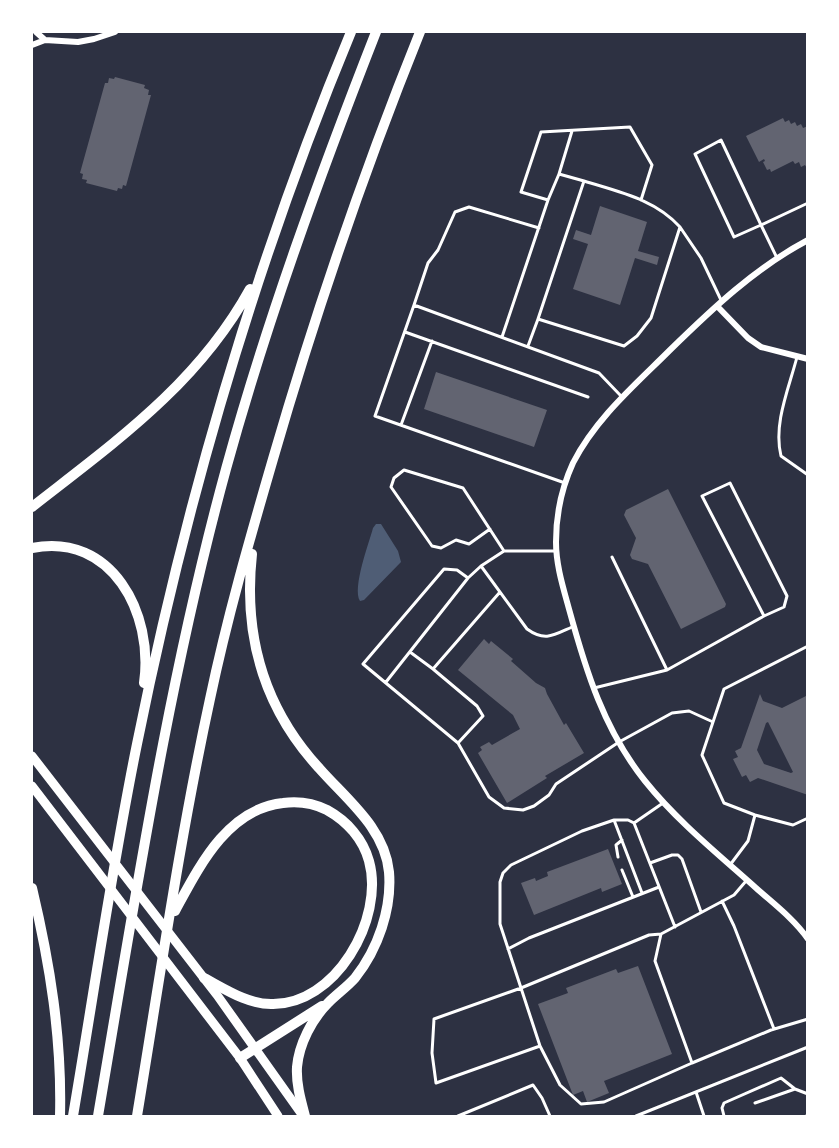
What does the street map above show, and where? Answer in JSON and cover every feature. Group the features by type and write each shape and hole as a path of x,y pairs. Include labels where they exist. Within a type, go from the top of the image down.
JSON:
{"highway":[{"path":"73,1116 137,743 172,585 195,495 224,389 264,265 319,112 351,32"},
{"path":"98,1116 158,770 189,619 226,470 283,285 334,139 376,32"},
{"path":"137,1116 210,699 256,518 306,351 349,222 420,32"},
{"path":"32,507 121,438 173,392 222,334 264,265"},
{"path":"256,518 250,573 251,612 255,647 265,686 276,709 299,744 370,824 382,847 388,870 387,905 374,948 354,979 318,1015 308,1031 300,1053 297,1079 304,1116"},
{"path":"32,548 57,547 86,554 110,569 119,578 132,600 142,630 146,663 137,743"},
{"path":"170,919 194,876 221,838 246,816 263,807 276,803 299,802 324,808 351,828 364,847 372,875 370,909 353,950 337,973 323,987 298,1000 272,1005 251,1001 204,978"},
{"path":"32,888 44,938 56,1013 60,1116"},
{"path":"240,1059 330,1001"}],"main road":[{"path":"32,756 204,978 304,1116"},
{"path":"32,786 240,1059 278,1116"}],"street":[{"path":"36,32 45,40"},
{"path":"32,45 45,40 78,42 115,32"},
{"path":"807,240 752,275 623,397 593,429 573,464 566,483 559,508 556,550 574,626 593,688 608,724 632,764 663,802 786,914 807,939"},
{"path":"720,304 748,338 761,347 807,359"}],"lane":[{"path":"548,201 521,192 541,132 630,127 652,165 641,200"},
{"path":"502,337 572,130"},
{"path":"777,258 761,225 721,140 695,154 734,237 761,225 807,203"},
{"path":"559,174 641,200 668,214 680,227 700,258 720,304"},
{"path":"528,346 584,181"},
{"path":"539,228 469,207 455,212 438,250 428,263 375,416 566,483"},
{"path":"538,319 624,346 637,336 651,318 680,227"},
{"path":"414,305 599,373 623,397"},
{"path":"405,332 588,397"},
{"path":"402,425 432,341"},
{"path":"797,357 777,441 781,456 807,475"},
{"path":"490,529 469,544 456,540 441,548 432,546 391,487 394,478 404,470 463,488 490,529 504,551"},
{"path":"593,688 667,670 784,607 787,596 730,483 702,496 764,616"},
{"path":"386,682 468,578 481,566 504,551 556,550"},
{"path":"612,557 667,670"},
{"path":"481,566 527,629 537,636 549,636 574,626"},
{"path":"468,578 457,570 444,569 363,663 458,743 489,797 504,808 523,810 534,806 549,795 555,784 619,742 672,713 689,711 713,722"},
{"path":"433,669 500,592"},
{"path":"807,646 724,689 702,755 724,803 754,815 794,825 807,818"},
{"path":"410,652 477,706 483,716 458,743"},
{"path":"634,822 663,802"},
{"path":"730,865 748,841 754,815"},
{"path":"634,822 614,820 553,843 512,865 503,873 500,882 500,924 540,1046 560,1085 581,1104 603,1102 774,1029 807,1019"},
{"path":"614,820 642,893"},
{"path":"634,822 675,927"},
{"path":"618,857 616,845 622,840"},
{"path":"650,863 678,855 682,859 701,912"},
{"path":"622,870 633,897"},
{"path":"540,1046 436,1083 432,1053 434,1019 521,988 649,935 661,934 734,895 747,880"},
{"path":"508,949 529,938 659,886"},
{"path":"722,901 774,1029"},
{"path":"661,934 656,960 692,1064"},
{"path":"636,1116 807,1047"},
{"path":"724,1116 722,1108 724,1103 781,1078 795,1089 807,1093"},
{"path":"458,1116 533,1085 550,1116"},
{"path":"755,1103 795,1089"},
{"path":"696,1092 704,1116"}],"water":[{"path":"376,524 381,524 398,551 401,562 364,600 360,601 358,586 360,576"}],"building":[{"path":"115,77 145,85 144,88 149,90 148,95 151,95 126,186 123,185 122,189 118,188 117,191 86,183 87,180 82,179 83,174 80,173 105,83 108,83 109,78 114,79"},
{"path":"783,118 785,122 789,120 791,124 795,122 797,126 801,124 803,128 808,126 808,170 805,165 801,167 799,162 795,164 793,161 771,172 770,169 767,170 764,159 759,162 746,136"},
{"path":"600,206 647,222 638,251 659,257 657,265 635,258 620,305 573,289 588,244 573,239 576,230 591,235"},
{"path":"436,372 547,410 534,447 424,409"},
{"path":"668,489 726,604 725,607 681,629 648,564 632,559 630,555 636,538 624,515 626,510"},
{"path":"484,639 489,644 491,641 513,659 511,661 536,683 545,688 564,725 566,723 584,753 545,776 547,778 507,803 478,753 482,750 480,747 489,742 492,745 520,729 513,715 458,670"},
{"path":"760,694 763,701 782,708 808,695 808,795 758,778 750,782 746,775 742,777 733,759 738,757 735,751 741,748","holes":["768,722 793,772 764,764 757,750 766,723"]},
{"path":"608,849 622,884 602,892 601,888 534,915 521,883 535,878 536,881 548,876 547,872"},
{"path":"638,966 672,1054 604,1081 609,1093 587,1102 583,1091 573,1095 538,1004 568,993 566,988 616,969 618,973"}]}
